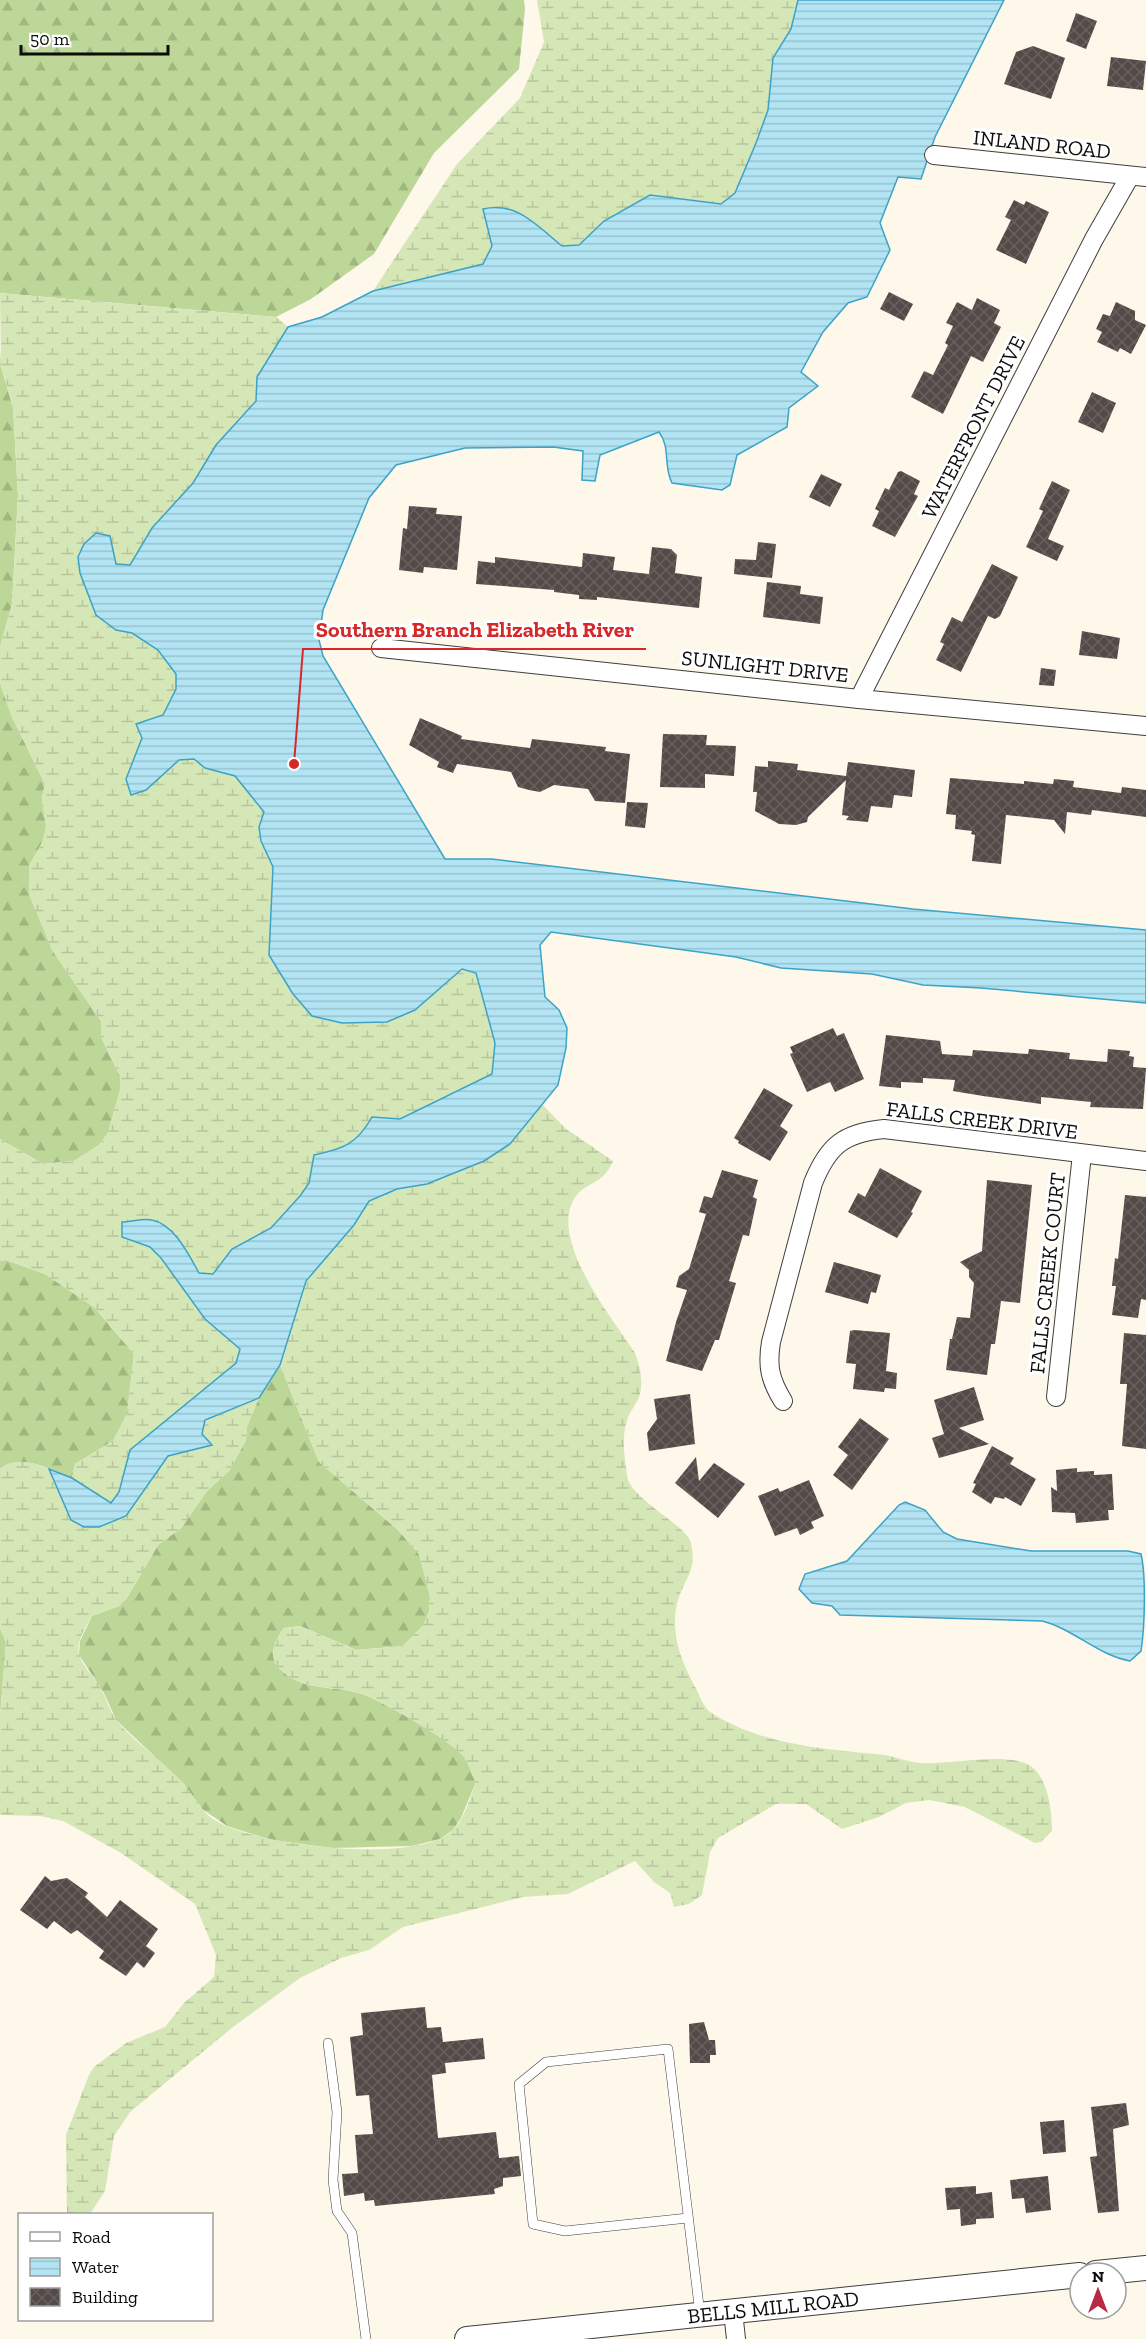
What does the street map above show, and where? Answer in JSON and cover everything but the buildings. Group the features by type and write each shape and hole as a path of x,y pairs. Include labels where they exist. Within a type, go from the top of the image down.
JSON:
{"street":[{"name":"INLAND ROAD","path":"934,155 1138,176"},
{"name":"WATERFRONT DRIVE","path":"859,699 1089,248 1138,176"},
{"name":"SUNLIGHT DRIVE","path":"381,648 859,699 1146,726"},
{"name":"FALLS CREEK DRIVE","path":"783,1401 771,1381 768,1361 771,1342 813,1183 822,1161 838,1143 859,1132 884,1129 1146,1161"},
{"name":"FALLS CREEK COURT","path":"1056,1397 1082,1154"},
{"path":"1128,2270 1146,2268"},
{"name":"BELLS MILL ROAD","path":"467,2339 1068,2276"},
{"path":"733,2311 736,2339"}],"lane":[{"path":"328,2043 337,2112 333,2180 337,2211 352,2233 366,2339"},
{"path":"688,2218 565,2231 533,2224 519,2084 546,2062 668,2049 700,2314"}],"green space":[{"path":"0,0 524,0 525,9 519,69 434,153 374,254 311,299 276,317 0,293"},
{"path":"537,0 798,0 791,29 773,58 768,110 735,193 721,204 650,195 604,221 579,245 562,246 535,223 517,212 496,207 484,209 492,247 483,264 373,291 457,164 520,98 544,42"},
{"path":"0,293 276,317 288,327 257,377 256,400 216,445 193,483 152,528 130,566 116,564 110,536 96,533 84,544 116,630 132,633 158,650 176,674 176,689 163,715 142,738 126,779 131,794 146,790 179,760 194,759 205,768 235,776 264,812 261,823 262,839 270,855 273,870 269,955 416,1010 461,969 476,972 495,1043 492,1074 400,1119 372,1117 361,1133 348,1144 314,1155 309,1183 300,1196 271,1228 232,1249 213,1274 199,1273 185,1247 123,1237 150,1247 161,1258 205,1319 240,1349 236,1363 130,1450 119,1492 111,1504 72,1478 75,1464 113,1441 127,1414 134,1354 94,1307 45,1274 6,1260 0,1261 0,1139 43,1164 74,1161 99,1145 108,1133 120,1090 120,1076 101,1037 101,1021 52,950 29,895 29,866 43,841 46,827 42,798 45,784 12,717 0,683 0,647 12,604 18,495 13,408 1,365"},
{"path":"0,349 1,366 13,408 18,495 12,604 0,647"},
{"path":"0,683 12,717 45,784 42,798 46,827 43,841 29,866 52,950 101,1021 101,1037 120,1076 120,1090 108,1133 99,1145 74,1161 43,1164 0,1139"},
{"path":"542,1104 565,1128 613,1161 604,1175 574,1199 569,1216 570,1236 587,1279 635,1353 638,1363 640,1392 628,1418 624,1434 625,1462 630,1484 647,1502 680,1528 691,1543 692,1565 680,1594 675,1629 684,1663 705,1707 730,1723 751,1732 817,1748 885,1755 920,1763 1001,1759 1025,1763 1039,1774 1044,1783 1050,1803 1052,1831 1041,1842 1035,1843 965,1807 929,1800 906,1803 879,1817 842,1829 806,1804 776,1804 718,1838 710,1852 702,1895 689,1904 674,1907 670,1893 654,1882 635,1861 568,1894 523,1897 403,1927 369,1950 341,1958 300,1978 233,2027 130,2112 114,2136 105,2191 91,2213 67,2213 66,2135 89,2075 94,2067 126,2043 165,2027 184,2003 214,1977 216,1955 195,1904 121,1853 63,1821 40,1816 0,1815 0,1717 6,1642 0,1628 0,1469 11,1463 24,1462 49,1469 71,1520 126,1516 168,1456 212,1445 202,1434 205,1420 259,1398 247,1426 246,1440 229,1471 207,1491 181,1528 158,1545 127,1598 119,1606 92,1616 80,1639 78,1649 80,1658 99,1685 117,1721 184,1784 208,1815 233,1829 297,1844 371,1849 405,1847 433,1841 452,1831 464,1814 476,1782 464,1757 457,1750 416,1722 372,1698 352,1691 308,1685 298,1681 280,1669 274,1659 275,1643 284,1628 300,1626 355,1650 403,1646 424,1624 429,1611 430,1596 419,1554 398,1530 319,1462 280,1365 306,1281 354,1225 369,1201 397,1189 427,1184 510,1144"},
{"path":"6,1260 45,1274 94,1307 134,1354 127,1414 113,1441 75,1464 72,1478 46,1467 26,1462 8,1464 0,1469 0,1261"},
{"path":"280,1365 319,1462 398,1530 419,1554 430,1596 429,1611 424,1625 403,1646 356,1650 300,1626 284,1628 275,1643 274,1659 280,1669 298,1681 308,1685 352,1691 385,1705 446,1741 464,1757 476,1782 461,1818 453,1830 440,1839 412,1846 332,1848 271,1840 227,1826 202,1809 183,1783 116,1720 104,1693 79,1655 80,1641 92,1616 119,1606 127,1598 158,1545 181,1528 207,1491 229,1471 246,1440 247,1426 259,1398"},
{"path":"0,1628 6,1642 0,1717"}],"water":[{"path":"798,0 1004,0 935,137 921,179 898,177 880,223 890,250 867,297 848,303 823,332 801,372 818,386 789,408 787,427 737,455 730,485 722,490 672,483 669,477 665,444 659,432 600,455 595,481 582,480 583,451 553,447 465,448 396,465 369,498 323,610 319,640 323,656 445,859 492,859 913,909 1146,930 1146,1003 923,985 872,974 781,968 736,957 551,932 540,945 545,997 559,1010 567,1028 566,1048 558,1085 510,1144 484,1161 427,1184 397,1189 369,1201 354,1225 306,1281 280,1365 259,1398 205,1420 202,1434 212,1445 168,1456 126,1516 99,1527 84,1527 71,1520 49,1469 72,1478 111,1503 119,1492 130,1450 236,1363 240,1349 205,1319 161,1258 150,1247 122,1237 122,1222 152,1220 167,1227 180,1241 199,1273 213,1274 232,1249 271,1228 300,1196 309,1183 314,1155 348,1144 361,1133 372,1117 400,1119 492,1074 495,1043 476,973 462,969 415,1010 387,1022 342,1023 312,1016 293,994 269,955 273,867 261,841 259,827 264,812 235,776 205,768 194,759 179,760 146,790 131,795 126,779 142,738 136,724 163,715 176,689 176,674 158,650 132,633 116,630 96,615 80,573 78,557 84,544 96,533 110,536 116,564 130,565 152,528 193,483 216,445 256,401 257,377 288,327 322,317 373,291 483,264 492,246 483,209 495,207 516,212 535,223 562,246 579,245 604,221 650,195 721,204 735,193 756,143 768,110 773,58 791,29"},
{"path":"905,1502 925,1510 943,1532 957,1539 1031,1551 1128,1551 1141,1554 1144,1601 1141,1651 1130,1661 1118,1658 1065,1630 1042,1621 840,1615 832,1606 812,1603 799,1589 805,1574 847,1561 899,1505"}],"place":[{"name":"Southern Branch Elizabeth River","path":"294,764"}]}
